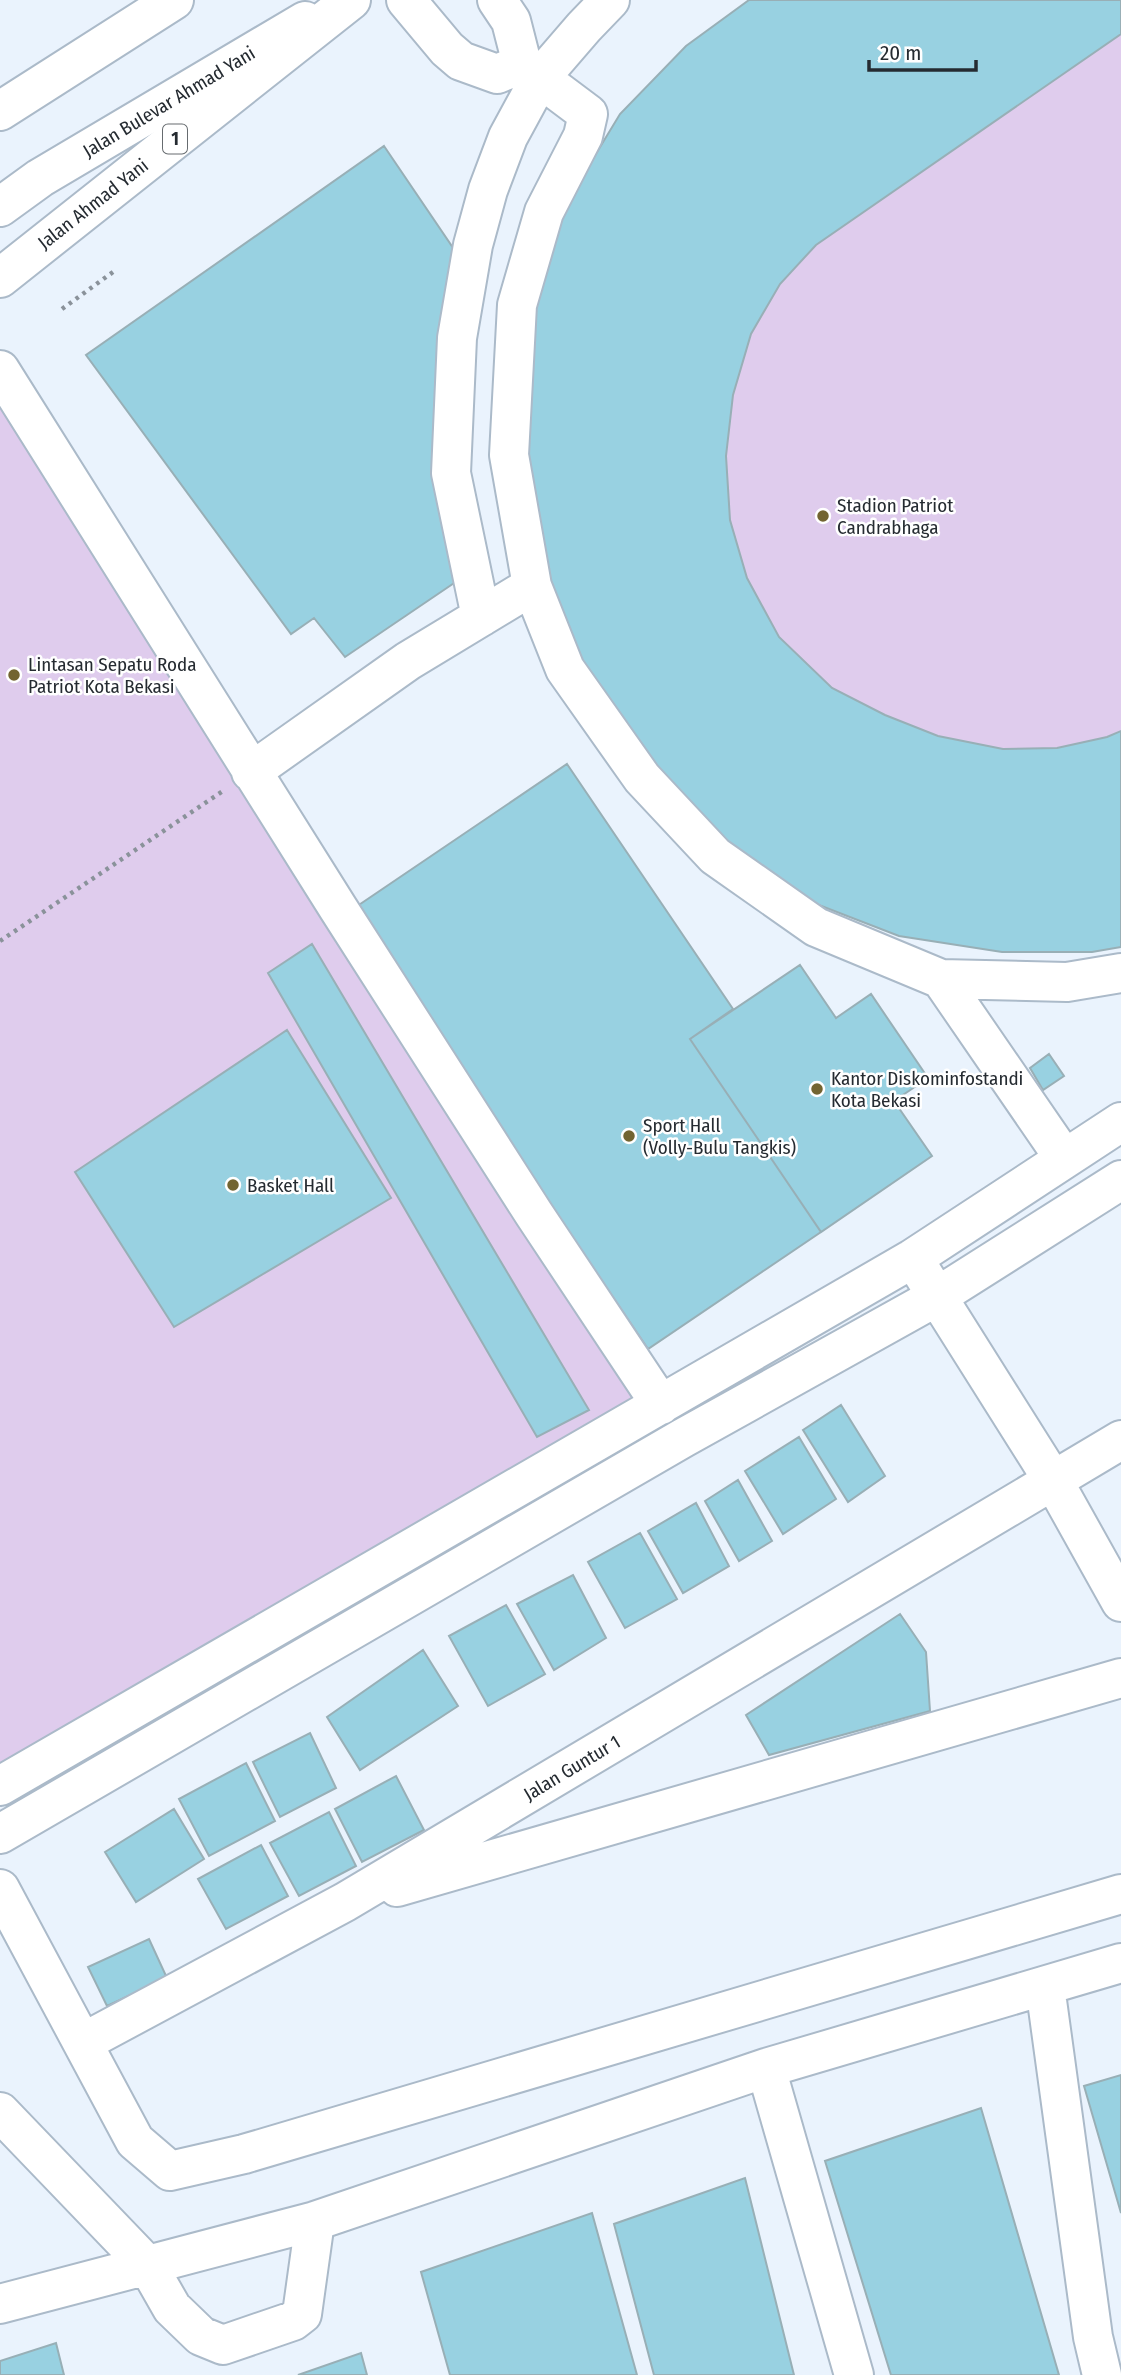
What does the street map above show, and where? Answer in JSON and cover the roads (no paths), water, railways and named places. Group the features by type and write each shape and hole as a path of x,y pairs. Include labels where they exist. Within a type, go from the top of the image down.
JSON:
{"main road":[{"path":"0,111 174,0"},
{"name":"Jalan Bulevar Ahmad Yani","path":"0,207 40,178 340,0"},
{"name":"Jalan Ahmad Yani","path":"0,278 351,0"},
{"path":"406,0 447,49 461,61 497,74 531,71"},
{"path":"497,0 511,21 531,71 588,114 583,136 544,212 517,305 509,455 532,586 565,668 642,778 715,856 816,927 941,979 1067,982 1121,972"},
{"path":"481,617 451,473 457,338 473,245 488,190 531,71 584,27 611,0"},
{"path":"0,370 251,772 534,1214 662,1405"},
{"path":"251,772 408,661 532,586"},
{"path":"941,979 1064,1158"},
{"path":"0,1786 912,1259 1121,1122"},
{"path":"0,1834 683,1438 938,1296 1121,1180"},
{"path":"912,1259 1055,1482 1121,1602"},
{"name":"Jalan Guntur 1","path":"83,2042 345,1902 1055,1482 1121,1440"},
{"path":"345,1902 1121,1678"},
{"path":"0,1889 135,2141 170,2171 244,2154 1121,1894"},
{"path":"0,2304 315,2221 766,2068 1121,1963"},
{"path":"1045,1986 1093,2337 1102,2375"},
{"path":"766,2068 854,2375"},
{"path":"0,2112 148,2266 172,2308 201,2336 223,2345 293,2320 302,2314 315,2221"}],"place":[{"name":"Stadion Patriot Candrabhaga","path":"823,516"},
{"name":"Lintasan Sepatu Roda Patriot Kota Bekasi","path":"14,675"},
{"name":"Kantor Diskominfostandi Kota Bekasi","path":"817,1089"},
{"name":"Sport Hall (Volly-Bulu Tangkis)","path":"629,1136"},
{"name":"Basket Hall","path":"233,1185"}]}
